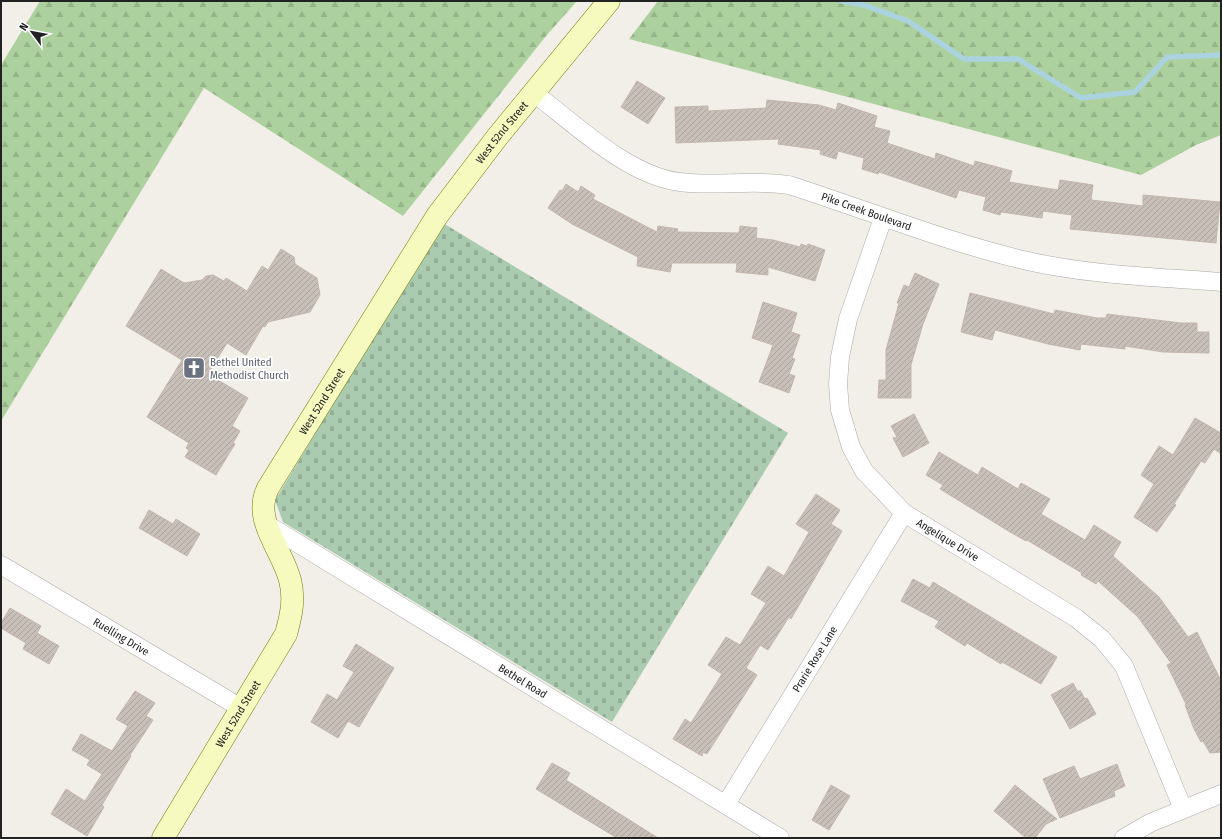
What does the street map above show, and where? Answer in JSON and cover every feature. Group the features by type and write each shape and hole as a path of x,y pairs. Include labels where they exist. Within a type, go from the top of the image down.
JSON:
{"street":[{"name":"West 52nd Street","path":"163,838 286,634 292,615 293,593 290,579 266,524 263,505 268,488 409,260 458,186 609,1"},
{"name":"Pike Creek Boulevard","path":"534,93 622,160 654,176 680,182 773,182 807,191 883,218 982,249 1044,265 1086,271 1221,282"},
{"name":"Angelique Drive","path":"883,218 844,332 839,370 838,396 847,436 857,459 875,484 904,513 1076,618 1102,639 1116,654 1131,681 1183,809"},
{"name":"Prarie Rose Lane","path":"726,804 904,513"},
{"name":"Bethel Road","path":"266,524 780,838"},
{"name":"Ruelling Drive","path":"1,564 241,708"},
{"path":"1124,838 1145,825 1221,794"}],"green space":[{"path":"40,1 577,1 546,36 403,216 204,88 1,421 1,65"},
{"path":"658,1 1221,1 1221,135 1196,145 1141,175 629,39"},
{"path":"443,223 788,433 612,722 283,522 275,500"}],"building":[{"path":"637,81 665,98 648,124 621,107"},
{"path":"767,100 819,105 836,110 838,103 877,116 874,127 890,131 887,143 935,159 936,153 974,166 975,161 1012,171 1009,182 1058,190 1060,180 1093,185 1091,200 1143,206 1143,195 1220,202 1216,243 1070,229 1072,215 1043,211 1042,218 1001,212 1000,215 983,210 986,197 959,190 956,198 879,172 878,174 862,169 864,158 838,151 836,159 820,154 821,150 778,144 779,139 676,143 675,107 708,106 708,111 766,108"},
{"path":"566,184 578,192 581,186 595,195 593,199 657,232 658,226 678,229 677,232 739,233 740,226 757,228 756,238 773,240 800,247 801,244 807,246 808,244 825,250 815,281 768,267 768,275 736,272 737,263 672,263 670,272 637,266 638,257 572,224 548,208"},
{"name":"Bethel United Methodist Church","path":"281,249 294,257 295,264 317,278 320,295 310,312 268,322 265,327 263,326 246,355 227,343 208,374 248,398 232,426 240,431 233,443 235,444 216,475 185,457 189,450 186,448 189,443 147,417 182,360 126,326 161,269 184,283 202,280 206,276 213,275 224,281 226,278 247,291 262,266 268,270"},
{"path":"915,273 939,284 923,324 911,365 911,398 878,398 879,380 886,380 886,350 899,303 897,303 904,285 909,287"},
{"path":"970,293 1054,314 1055,310 1097,318 1106,318 1107,314 1181,323 1197,323 1197,332 1209,332 1209,353 1163,352 1125,346 1125,349 1081,344 1080,350 1048,344 995,330 992,340 961,332"},
{"path":"763,302 797,313 791,332 800,335 792,358 795,359 789,374 795,376 789,393 759,382 773,345 752,338"},
{"path":"914,414 929,443 903,457 893,438 897,437 891,426"},
{"path":"1195,418 1221,433 1221,454 1214,449 1205,463 1201,461 1174,504 1176,505 1157,532 1134,517 1154,484 1141,475 1159,446 1173,455"},
{"path":"939,452 978,475 982,467 1018,489 1021,483 1050,499 1041,514 1085,540 1094,525 1121,542 1113,556 1159,597 1188,637 1197,632 1221,681 1221,752 1210,753 1203,741 1201,742 1194,729 1185,705 1186,704 1167,665 1171,663 1138,617 1098,581 1096,584 1081,575 1082,573 1027,540 1026,541 1010,532 940,489 943,485 926,475"},
{"path":"816,494 840,510 831,524 842,531 791,619 789,617 768,650 760,645 746,668 757,675 707,754 703,752 702,756 673,739 685,719 691,723 722,674 708,665 726,637 740,645 766,603 751,594 768,566 784,576 809,532 796,524"},
{"path":"149,510 173,524 176,519 200,534 187,556 139,528"},
{"path":"913,579 930,588 933,582 1057,657 1041,684 1002,662 1001,664 967,643 965,646 935,627 939,621 901,601"},
{"path":"10,608 41,626 37,633 59,646 49,664 23,649 26,643 1,628 1,623"},
{"path":"356,644 394,668 359,727 348,721 338,738 311,722 327,694 337,700 354,672 343,666"},
{"path":"1073,683 1078,692 1080,690 1085,699 1087,698 1096,714 1070,729 1051,695"},
{"path":"135,691 155,703 146,716 153,720 130,755 131,756 102,805 104,807 87,836 51,814 66,789 85,801 102,774 87,765 90,760 72,750 81,734 112,751 128,726 116,719"},
{"path":"552,763 570,773 566,780 658,838 617,838 536,789"},
{"path":"1117,764 1125,786 1114,791 1115,796 1060,818 1043,779 1074,766 1080,779"},
{"path":"831,785 850,796 829,830 812,820"},
{"path":"1015,785 1057,819 1046,824 1035,838 1026,838 994,811"}],"waterway":[{"path":"842,1 864,5 908,21 964,59 1018,59 1081,98 1135,92 1167,57 1221,55"}],"place":[{"name":"Bethel United Methodist Church","path":"194,368"}]}
